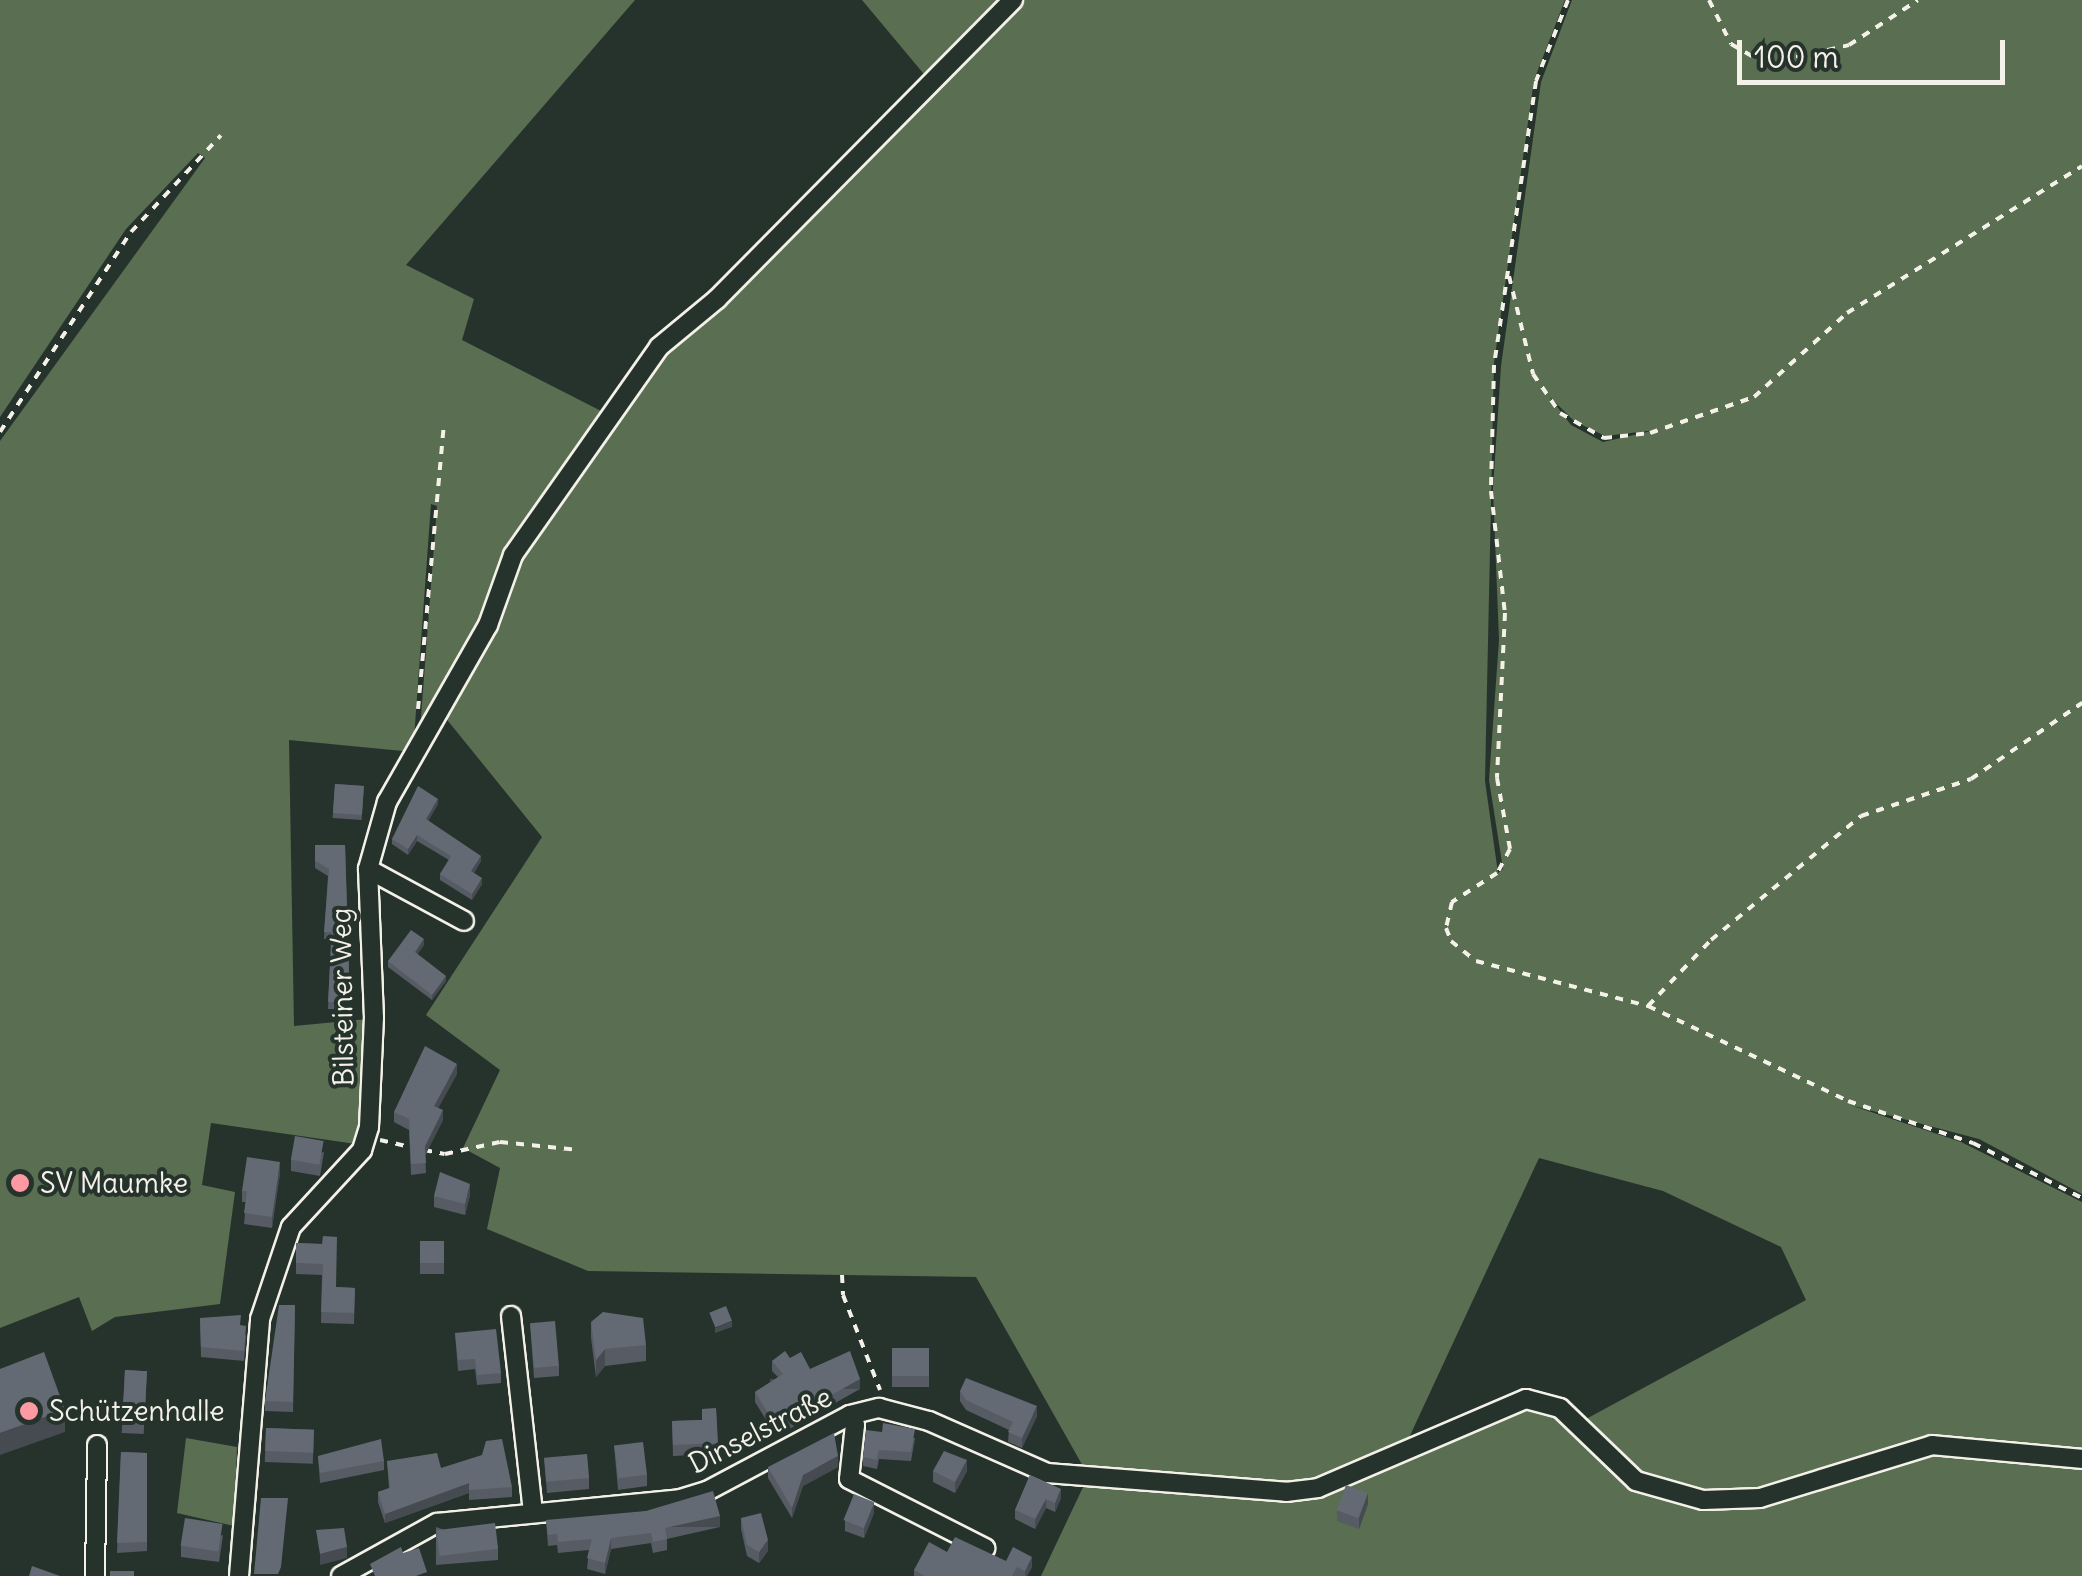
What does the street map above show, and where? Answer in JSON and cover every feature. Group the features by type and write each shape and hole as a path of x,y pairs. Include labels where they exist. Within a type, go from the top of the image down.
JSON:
{"street":[{"name":"Bilsteiner Weg","path":"366,1138 374,1018 368,869 387,802 488,624 513,555 659,347 717,300 1013,0"},
{"path":"368,869 464,921"},
{"path":"239,1576 260,1319 291,1227 366,1138"},
{"path":"511,1316 532,1512"},
{"path":"885,1409 1061,1475 1302,1492 1526,1399 1560,1408 1636,1481 1703,1500 1760,1498 1932,1445 2082,1459"},
{"name":"Dinselstraße","path":"341,1576 422,1527 707,1491 850,1415 885,1409"},
{"path":"850,1415 855,1425 849,1479 985,1548"},
{"path":"95,1576 97,1445"}],"path":[{"path":"1568,0 1536,81 1494,365 1491,491 1506,613 1496,778 1510,850 1497,874 1452,902 1446,928 1460,952 1476,960 1648,1006 1848,1101 1973,1143 2082,1198"},
{"path":"1709,0 1730,44 1765,64 1849,44 1918,0"},
{"path":"0,432 130,232 221,135"},
{"path":"1508,275 1533,374 1560,413 1604,438 1650,434 1754,397 1847,313 2082,166"},
{"path":"420,746 419,686 444,425"},
{"path":"1648,1006 1710,940 1861,816 1971,779 2082,703"},
{"path":"366,1138 444,1154 500,1142 579,1150"},
{"path":"842,1275 885,1409"}],"green space":[{"path":"0,0 635,0 406,265 474,299 462,340 607,414 505,559 484,623 420,730 437,506 431,504 413,752 289,740 294,1026 368,1019 368,1083 356,1144 211,1123 202,1185 235,1192 220,1304 115,1317 92,1331 79,1297 0,1328 0,441 205,158 198,153 126,229 0,417"},
{"path":"862,0 1008,0 928,79"},
{"path":"1018,0 1565,0 1534,80 1494,363 1485,781 1498,873 1503,869 1489,780 1499,640 1493,489 1501,366 1541,82 1572,0 2082,0 2082,1194 1979,1139 1850,1105 1961,1142 2082,1202 2082,1452 1933,1437 1933,1446 2082,1463 2082,1576 1041,1576 1085,1483 1293,1498 1515,1404 1558,1414 1637,1488 1726,1496 1631,1475 1586,1419 1806,1300 1781,1247 1663,1191 1539,1158 1407,1442 1308,1485 1084,1468 976,1277 588,1271 487,1229 500,1168 463,1148 500,1070 426,1015 542,837 444,716 514,560 667,343","holes":["1549,396 1574,421 1605,436 1656,430 1603,442 1571,425"]},
{"path":"186,1438 237,1447 234,1526 177,1513"}],"building":[{"path":"335,784 364,786 362,815 333,813"},
{"path":"418,786 438,799 426,819 481,856 471,871 482,878 472,894 440,874 451,856 417,835 408,849 392,839"},
{"path":"315,845 345,845 350,1002 328,1002 332,932 324,932 329,869 315,861"},
{"path":"411,930 424,939 415,952 446,976 432,995 388,961"},
{"path":"425,1046 457,1064 434,1106 443,1110 425,1146 426,1163 411,1164 409,1119 394,1112"},
{"path":"295,1136 324,1141 319,1165 291,1160"},
{"path":"247,1157 280,1162 272,1217 244,1213 247,1191 242,1191"},
{"path":"440,1172 470,1184 465,1204 434,1196"},
{"path":"323,1236 337,1237 336,1287 355,1288 354,1313 321,1312 323,1264 296,1263 296,1243 322,1244"},
{"path":"420,1241 444,1241 444,1263 420,1263"},
{"path":"279,1305 295,1305 293,1402 265,1401"},
{"path":"726,1306 732,1321 715,1328 709,1313"},
{"path":"603,1312 643,1318 646,1345 605,1349 596,1360 591,1322"},
{"path":"241,1315 240,1325 246,1326 244,1351 201,1347 200,1318"},
{"path":"555,1321 559,1366 534,1368 530,1323"},
{"path":"496,1329 501,1373 477,1375 475,1359 458,1360 455,1333"},
{"path":"892,1348 929,1348 929,1376 892,1376"},
{"path":"785,1351 790,1358 801,1352 810,1369 850,1351 860,1379 782,1423 773,1421 755,1392 783,1374 772,1361"},
{"name":"Schützenhalle","path":"44,1352 65,1410 0,1433 0,1369"},
{"path":"125,1370 147,1371 144,1424 122,1423"},
{"path":"966,1378 1037,1406 1022,1438 1008,1432 1013,1422 966,1400 960,1391"},
{"path":"716,1408 718,1443 673,1445 672,1421 702,1420 702,1409"},
{"path":"883,1423 915,1429 911,1452 879,1450 877,1460 863,1457 866,1430 882,1432"},
{"path":"266,1428 314,1430 313,1453 265,1451"},
{"path":"834,1433 838,1456 803,1475 792,1508 768,1467"},
{"path":"381,1439 384,1461 320,1473 318,1456"},
{"path":"502,1439 512,1487 469,1490 469,1483 385,1514 378,1492 390,1488 387,1461 437,1453 441,1468 482,1455 486,1441"},
{"path":"643,1442 647,1475 618,1478 614,1446"},
{"path":"944,1451 967,1460 955,1482 933,1471"},
{"path":"121,1452 147,1453 147,1542 117,1543"},
{"path":"587,1454 589,1478 546,1482 544,1458"},
{"path":"1030,1475 1061,1489 1055,1503 1046,1499 1035,1519 1015,1510"},
{"path":"1346,1485 1368,1493 1358,1518 1337,1510"},
{"path":"713,1491 720,1516 665,1528 667,1539 653,1542 651,1533 611,1538 605,1563 587,1558 592,1539 558,1542 557,1534 548,1535 546,1520 646,1511"},
{"path":"854,1494 874,1502 864,1528 844,1520"},
{"path":"261,1498 288,1498 278,1574 254,1574"},
{"path":"761,1513 768,1540 759,1552 747,1545 741,1518"},
{"path":"185,1518 223,1524 218,1552 181,1546"},
{"path":"495,1523 498,1549 440,1556 436,1530"},
{"path":"344,1528 347,1547 320,1554 316,1530"},
{"path":"955,1537 1006,1561 1013,1547 1032,1557 1025,1571 1017,1567 1012,1576 925,1576 914,1570 929,1542 947,1552"},
{"path":"401,1547 403,1553 419,1548 427,1572 416,1576 375,1576 370,1564"},
{"path":"32,1566 60,1576 29,1576"},
{"path":"110,1571 134,1571 134,1576 110,1576"}],"place":[{"name":"SV Maumke","path":"20,1183"},
{"name":"Schützenhalle","path":"29,1411"}]}
